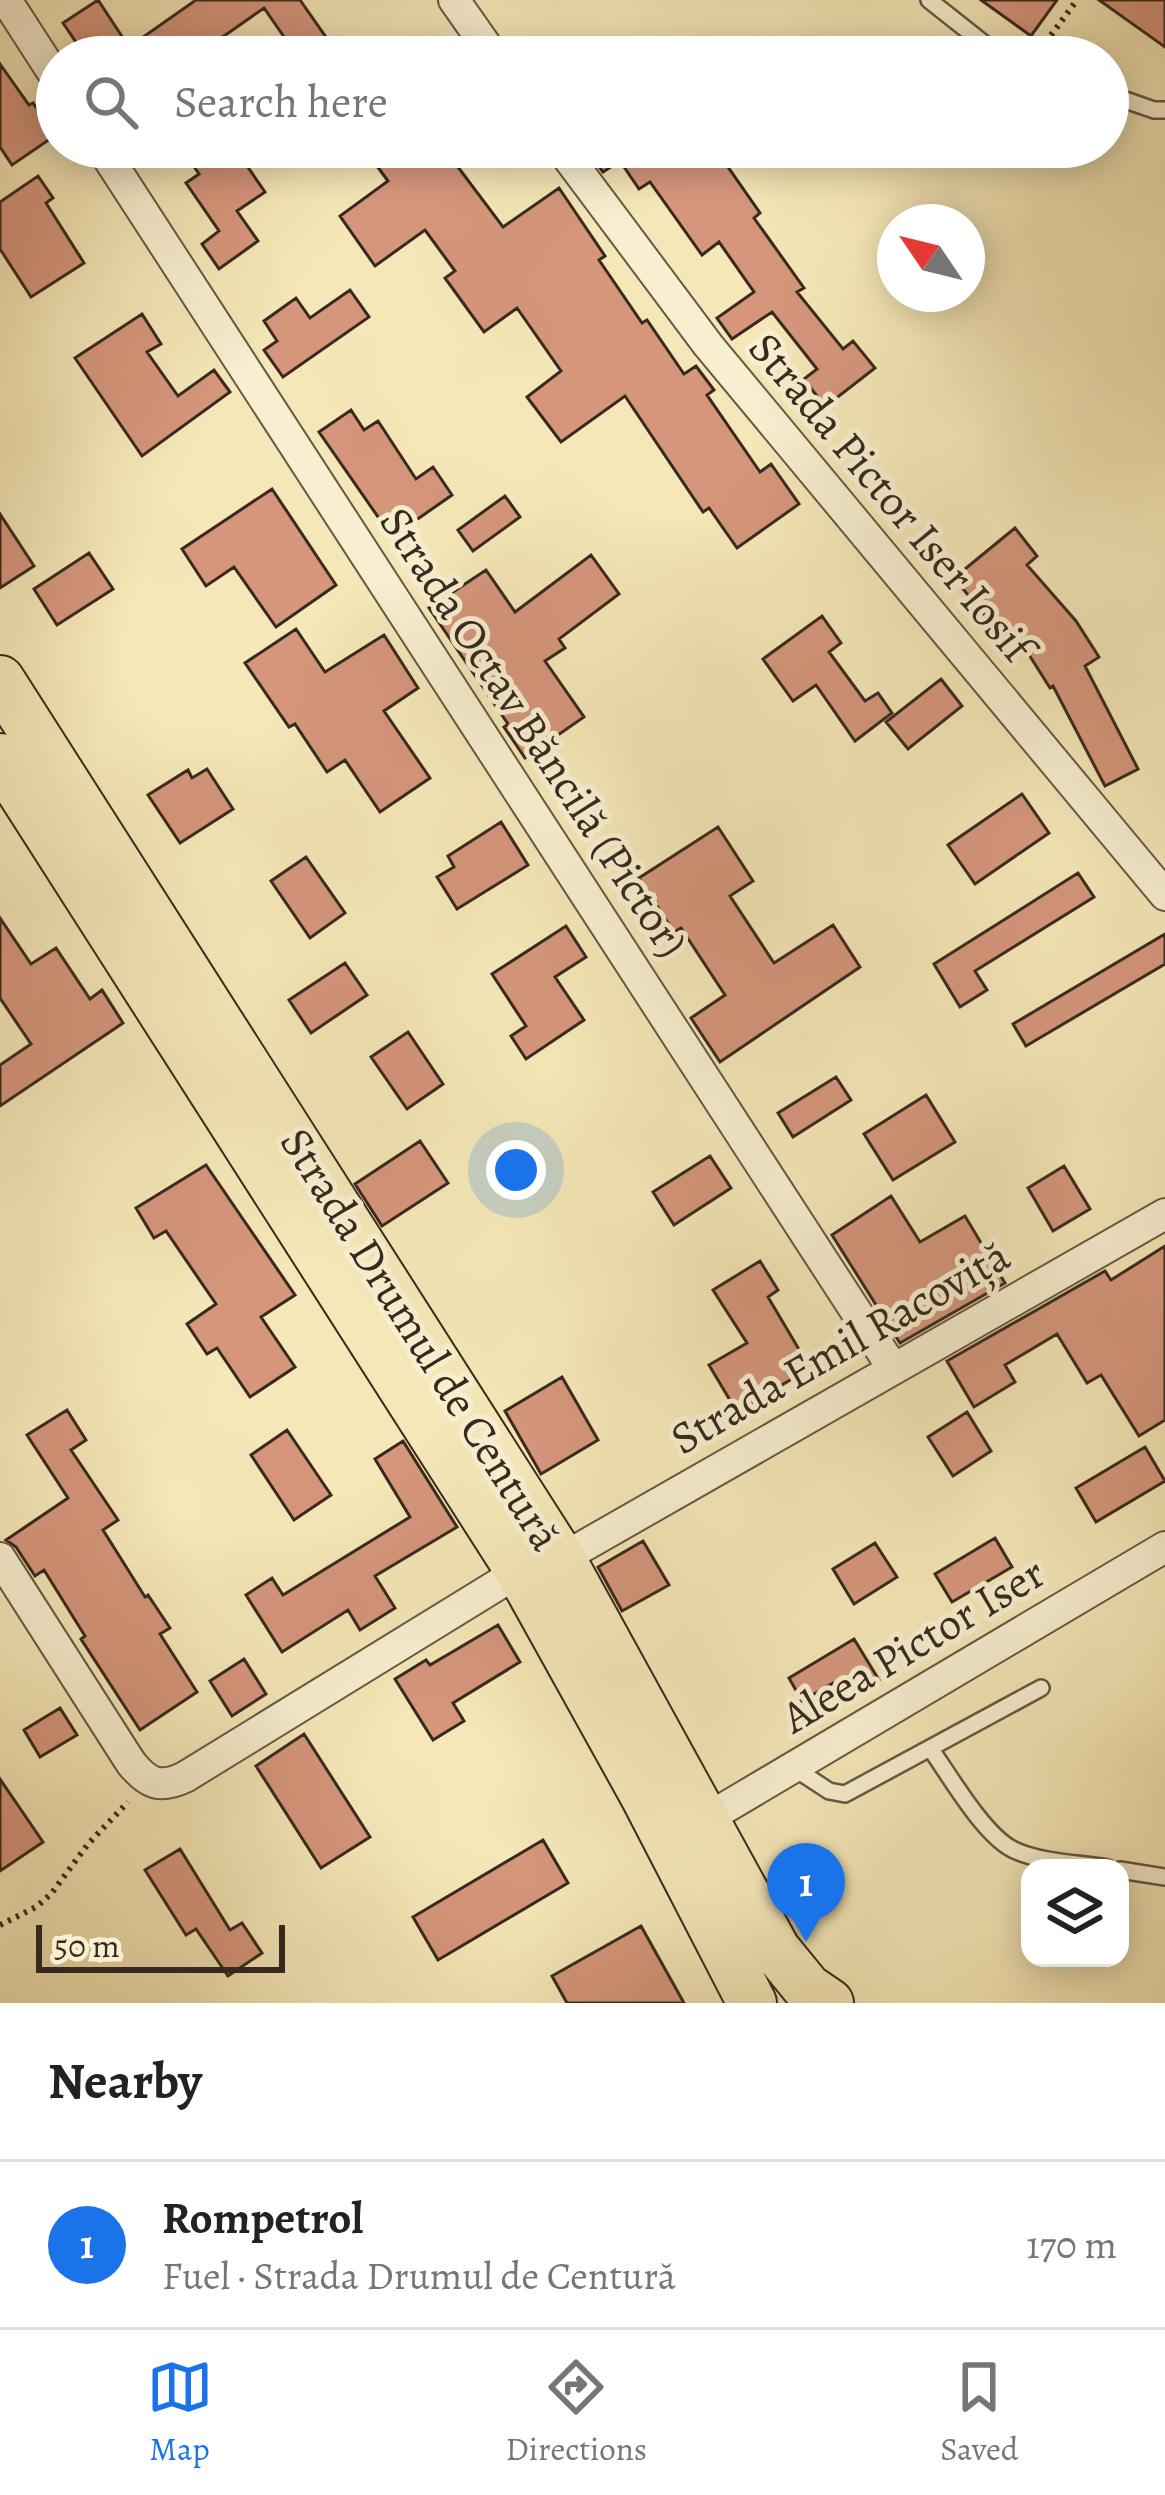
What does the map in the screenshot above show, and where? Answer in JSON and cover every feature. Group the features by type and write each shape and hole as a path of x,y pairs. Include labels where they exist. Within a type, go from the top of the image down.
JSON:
{"highway":[{"name":"Strada Drumul de Centură","path":"0,680 540,1565 706,1820 776,1950 807,1988 829,2003"},
{"path":"0,758 540,1565 645,1796 752,2003"}],"street":[{"path":"6,0 36,46"},
{"path":"454,0 479,36"},
{"name":"Strada Octav Băncilă (Pictor)","path":"115,168 892,1367"},
{"name":"Strada Pictor Iser Iosif","path":"576,168 708,345 1165,895"},
{"name":"Strada Emil Racoviță","path":"147,1781 170,1784 184,1777 540,1565 1165,1214"},
{"name":"Aleea Pictor Iser","path":"706,1820 1165,1547"},
{"path":"0,1558 147,1781"}],"lane":[{"path":"929,0 974,36"},
{"path":"1129,101 1165,110"},
{"path":"794,1768 829,1790 845,1794 1042,1688"},
{"path":"930,1748 993,1834 1010,1849 1051,1859"},
{"path":"1129,1871 1165,1877"}],"path":[{"path":"1050,36 1077,0"},
{"path":"0,1925 51,1894 88,1844 147,1781"}],"building":[{"path":"98,0 122,36 72,36 63,23"},
{"path":"196,0 300,0 325,36 283,36 264,8 224,36 145,36"},
{"path":"981,0 1057,0 1031,36"},
{"path":"1099,0 1165,0 1165,47"},
{"path":"0,64 29,105 36,107 36,149 12,165 0,147"},
{"path":"195,168 248,168 265,192 237,211 258,241 219,269 202,244 219,231 186,183 199,174"},
{"path":"378,168 459,168 503,227 559,188 605,256 599,260 642,323 647,320 684,374 696,366 714,390 707,395 760,472 771,464 799,504 737,548 709,508 703,512 625,396 561,442 527,397 561,371 517,308 484,332 445,278 455,271 425,230 375,266 340,216 388,181"},
{"path":"625,168 729,168 760,213 754,218 804,288 797,292 843,349 853,341 875,368 825,407 804,379 817,369 772,312 732,339 717,318 754,292 719,242 702,255 650,182 639,189"},
{"path":"38,176 53,198 46,203 84,263 31,297 0,249 0,202"},
{"path":"350,290 369,317 283,377 264,350 277,341 264,321 296,298 310,318"},
{"path":"142,314 161,344 147,352 178,396 214,370 230,392 142,456 75,358"},
{"path":"351,410 364,430 378,421 416,479 433,467 452,495 392,537 319,432"},
{"path":"272,489 336,585 276,627 234,567 206,586 182,549"},
{"path":"505,496 520,517 473,551 458,530"},
{"path":"0,514 34,566 0,588"},
{"path":"1015,528 1037,556 1027,565 1076,621 1099,657 1085,666 1138,769 1105,786 1053,686 1050,688 1014,631 1004,639 954,578"},
{"path":"89,553 113,589 57,625 34,589"},
{"path":"591,555 619,594 559,639 565,648 545,661 584,717 525,758 504,727 508,724 429,608 486,570 515,612"},
{"path":"822,616 841,643 829,652 865,701 878,693 892,713 855,741 816,685 793,701 763,659"},
{"path":"296,629 325,672 384,635 418,688 384,711 430,778 380,812 345,760 327,772 245,663"},
{"path":"941,679 962,706 908,749 886,722"},
{"path":"207,769 233,809 180,843 148,795 188,770 192,778"},
{"path":"1022,794 1049,833 975,884 948,845"},
{"path":"501,822 528,865 457,909 437,877 454,867 448,856"},
{"path":"718,827 753,881 730,896 774,963 833,925 860,967 720,1062 691,1018 725,995 681,928 674,932 639,878"},
{"path":"306,857 345,913 310,938 271,881"},
{"path":"1078,873 1094,897 975,971 987,990 960,1007 934,964"},
{"path":"0,918 31,964 56,948 90,999 102,990 123,1023 0,1106 0,1065 31,1044 0,998"},
{"path":"566,926 586,957 555,977 584,1020 526,1059 511,1036 526,1026 492,974"},
{"path":"1165,934 1165,964 1026,1046 1013,1024"},
{"path":"345,963 367,995 311,1033 289,1000"},
{"path":"408,1032 443,1084 407,1109 371,1057"},
{"path":"836,1077 851,1100 793,1137 778,1113"},
{"path":"926,1095 955,1142 893,1180 864,1134"},
{"path":"420,1141 448,1183 382,1226 355,1184"},
{"path":"710,1156 731,1188 674,1225 653,1192"},
{"path":"206,1165 295,1295 261,1317 295,1367 250,1397 217,1348 207,1354 187,1324 216,1304 166,1231 154,1238 136,1208"},
{"path":"1064,1166 1090,1209 1053,1231 1028,1188"},
{"path":"891,1196 920,1242 965,1216 1005,1283 900,1343 832,1235"},
{"path":"1165,1246 1165,1420 1139,1436 1101,1375 1087,1383 1057,1334 1005,1365 1015,1382 974,1407 947,1361 1105,1271 1111,1280"},
{"path":"760,1261 778,1290 768,1297 810,1368 737,1412 709,1365 747,1343 713,1290"},
{"path":"562,1377 598,1440 541,1474 505,1411"},
{"path":"67,1410 86,1440 71,1450 118,1520 103,1530 170,1628 160,1634 197,1692 140,1730 81,1639 85,1636 44,1570 35,1576 6,1540 68,1498 27,1435"},
{"path":"967,1412 991,1451 953,1476 928,1437"},
{"path":"287,1430 331,1495 294,1520 251,1455"},
{"path":"403,1441 457,1527 375,1576 395,1608 360,1630 348,1610 282,1652 246,1595 272,1578 283,1595 410,1517 375,1459"},
{"path":"1145,1447 1165,1481 1096,1522 1076,1488"},
{"path":"995,1538 1012,1567 952,1602 935,1574"},
{"path":"643,1541 669,1585 622,1611 598,1567"},
{"path":"875,1543 897,1577 854,1604 833,1569"},
{"path":"498,1625 520,1662 453,1703 464,1721 433,1740 395,1679 426,1660 430,1665"},
{"path":"854,1639 879,1680 844,1702 833,1683 802,1701 789,1678"},
{"path":"244,1659 266,1694 232,1716 210,1681"},
{"path":"60,1708 77,1735 40,1757 24,1730"},
{"path":"304,1734 370,1837 321,1868 256,1766"},
{"path":"0,1779 43,1842 0,1871"},
{"path":"543,1840 568,1883 438,1960 413,1917"},
{"path":"180,1849 230,1930 242,1923 262,1953 228,1976 196,1929 186,1935 145,1870"},
{"path":"641,1926 684,2003 567,2003 552,1976"}],"place":[{"name":"Rompetrol","path":"806,1942"}]}
